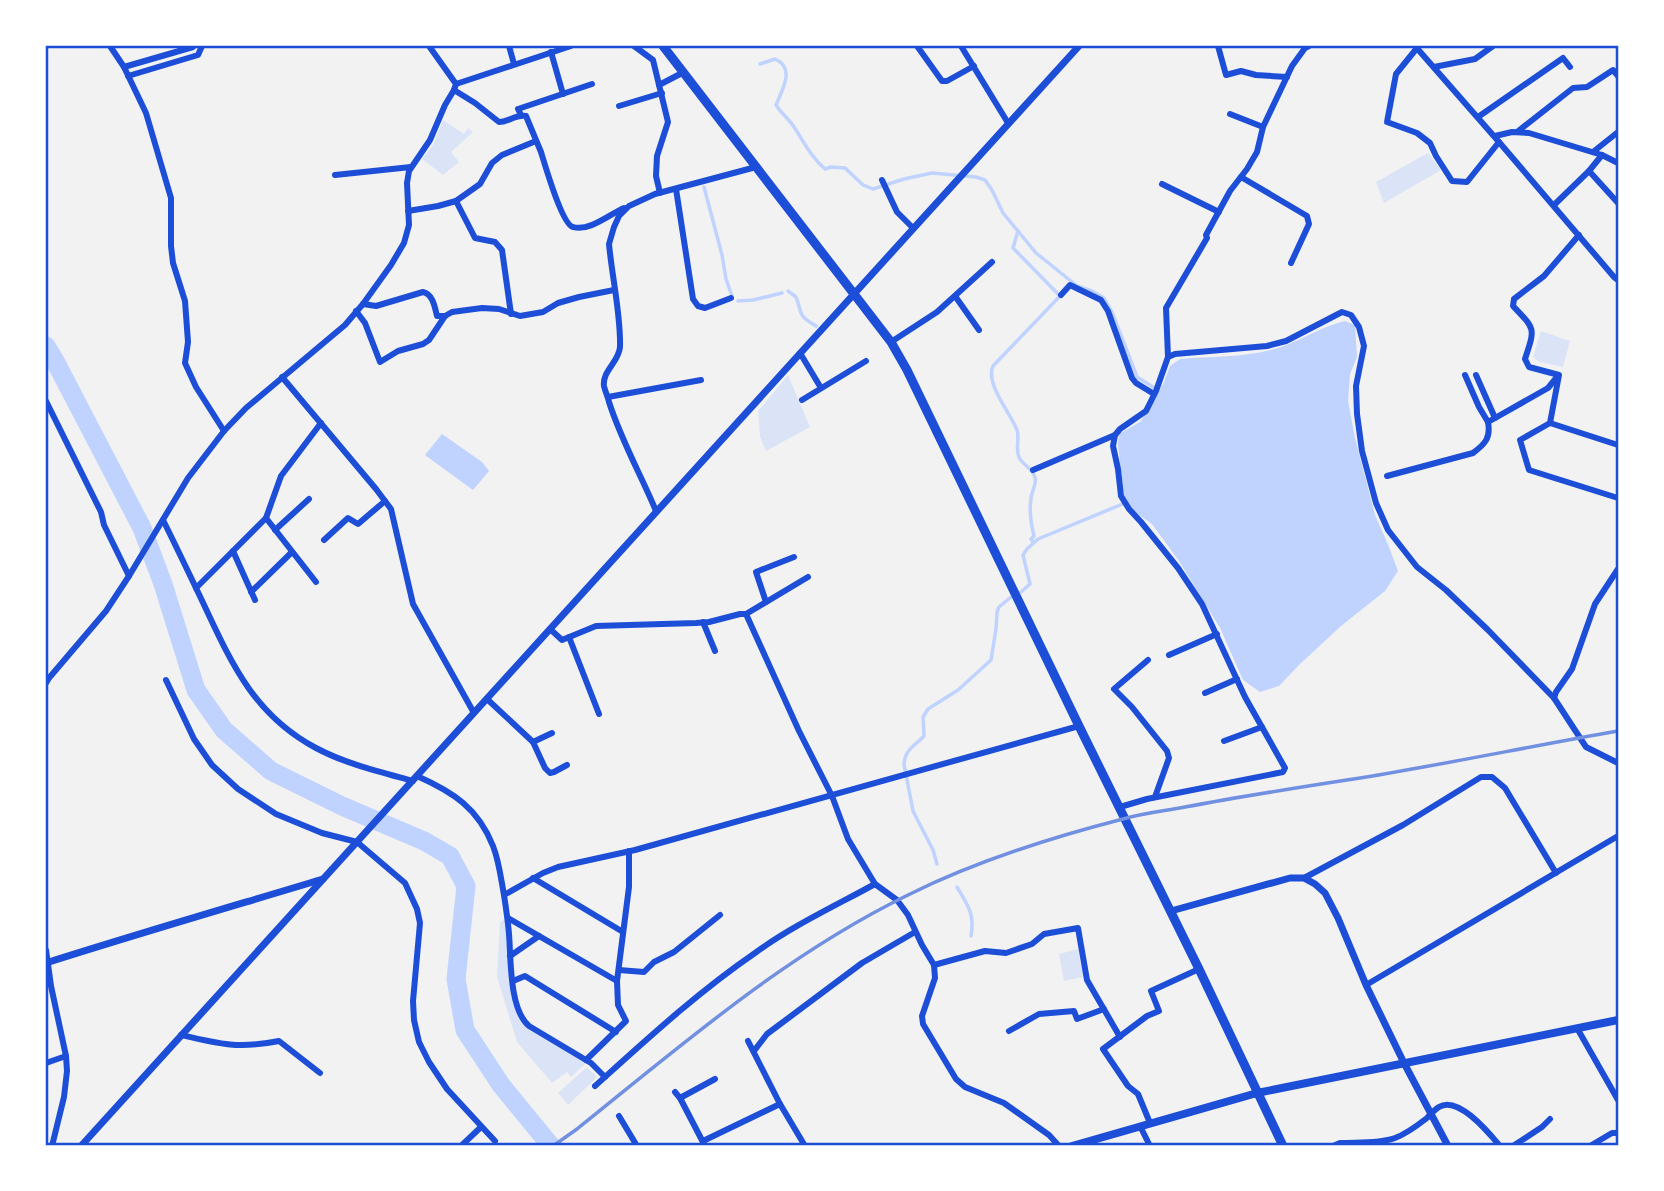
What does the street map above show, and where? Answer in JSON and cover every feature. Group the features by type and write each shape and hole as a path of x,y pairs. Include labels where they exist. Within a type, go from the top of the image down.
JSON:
{"main road":[{"path":"663,46 891,342 930,415 1283,1146"},
{"path":"1072,1146 1257,1093 1619,1020"}],"street":[{"path":"110,46 124,67 146,113 171,198 173,264 185,301 188,342 185,363 196,387 224,431"},
{"path":"124,67 193,46"},
{"path":"128,76 198,55 202,46"},
{"path":"429,46 455,87 499,122 526,116 555,194 573,228 598,223 660,193 756,167"},
{"path":"509,46 514,64"},
{"path":"46,679 106,611 188,478 224,431 246,408 337,332 363,304 391,265 404,243 409,225 407,183 411,167 430,140 455,87 571,46"},
{"path":"634,46 653,60 668,122 657,156 656,176 660,193"},
{"path":"918,46 942,81 947,81 974,66"},
{"path":"961,46 1008,124"},
{"path":"81,1146 1079,46"},
{"path":"1218,46 1226,75 1241,71 1287,77"},
{"path":"1120,807 1155,797 1283,772 1285,768 1190,584 1121,496 1113,446 1120,429 1146,411 1168,357 1166,308 1207,238 1206,235 1230,191 1257,152 1263,127 1292,66 1309,46"},
{"path":"1434,68 1475,59 1493,46"},
{"path":"1619,76 1613,71 1587,87 1573,88 1517,132 1497,139 1466,182 1452,181 1430,143 1417,133 1387,122 1396,74 1416,47 1478,117 1497,139 1553,205 1579,234 1614,277 1619,280"},
{"path":"551,52 563,94"},
{"path":"1478,117 1563,58 1570,67"},
{"path":"659,85 684,72"},
{"path":"521,115 518,109 592,84"},
{"path":"619,106 662,93"},
{"path":"1230,114 1263,127"},
{"path":"1517,132 1593,152 1619,163"},
{"path":"1593,152 1619,132"},
{"path":"408,211 456,201 480,184 492,163 502,155 536,141"},
{"path":"1553,205 1602,155"},
{"path":"335,175 411,167"},
{"path":"1589,171 1619,203"},
{"path":"1241,177 1307,216 1309,224 1291,263"},
{"path":"882,180 897,212 914,228"},
{"path":"1162,184 1219,212"},
{"path":"676,188 693,299 698,306 705,308 731,298"},
{"path":"456,201 475,238 495,242 502,250 510,314"},
{"path":"629,206 620,216 609,244 620,346 605,376 604,386 623,442 656,512"},
{"path":"598,223 611,236"},
{"path":"1559,375 1529,367 1525,359 1533,333 1531,325 1513,306 1514,299 1544,276 1579,234"},
{"path":"891,342 937,312 992,262"},
{"path":"1061,295 1070,285 1101,300 1108,311 1132,378 1154,394"},
{"path":"356,311 365,323 380,362 398,351 429,340 445,316 452,312 499,309 520,316 543,312 558,303 579,297 614,290"},
{"path":"363,304 376,306 423,292 430,296 438,316 445,316"},
{"path":"955,296 979,330"},
{"path":"1168,357 1175,354 1267,346 1286,341 1342,312 1351,315 1359,327 1364,345 1356,386 1362,451 1376,503 1388,530 1417,567 1446,590 1554,698 1586,747 1619,763"},
{"path":"800,353 821,388"},
{"path":"802,400 866,361"},
{"path":"1476,374 1495,418"},
{"path":"1387,476 1473,453 1484,445 1490,432 1488,422 1465,375"},
{"path":"1488,422 1548,388 1559,375"},
{"path":"1550,423 1559,375"},
{"path":"282,377 391,509 413,604 474,713"},
{"path":"608,397 701,380"},
{"path":"46,401 102,512 104,525 131,573"},
{"path":"1619,445 1550,423 1520,440 1529,470 1619,498"},
{"path":"196,588 266,518 278,482 321,424"},
{"path":"1033,470 1115,436"},
{"path":"275,530 309,499"},
{"path":"342,512 358,524 385,501"},
{"path":"266,518 316,582"},
{"path":"324,540 348,518"},
{"path":"162,522 231,663 252,693 282,727 332,756 443,788 456,796 475,815 494,847 508,918 516,999 525,1023 586,1060 605,1077"},
{"path":"233,551 255,600"},
{"path":"251,592 292,552"},
{"path":"766,602 756,572 794,557"},
{"path":"1554,698 1572,669 1595,604 1619,569"},
{"path":"550,629 562,640 596,626 703,622 746,614 808,577"},
{"path":"746,614 832,796 848,839 875,884 897,900 908,915 934,965 935,978 922,1016 923,1024 956,1079 965,1087 1004,1103 1026,1117 1059,1146"},
{"path":"703,622 715,651"},
{"path":"1169,655 1217,634"},
{"path":"569,637 598,711 588,710"},
{"path":"1148,660 1114,689 1167,751 1169,758 1155,797"},
{"path":"576,678 584,675"},
{"path":"1205,693 1237,679"},
{"path":"166,680 194,739 212,765 239,789 276,814 322,833 357,842 405,883 420,923 413,1001 419,1042 447,1089 495,1141"},
{"path":"487,699 533,742 550,773 567,765"},
{"path":"504,895 558,867 629,851 1079,726"},
{"path":"1224,741 1262,727"},
{"path":"533,742 552,733"},
{"path":"1171,911 1290,878 1304,878 1403,825 1481,777 1492,777 1504,788 1556,873"},
{"path":"1366,985 1619,835"},
{"path":"586,1060 626,1021 618,1005 617,981 629,887 629,851"},
{"path":"533,878 623,932"},
{"path":"1304,878 1325,893 1366,985 1448,1146"},
{"path":"46,963 324,879"},
{"path":"595,1086 756,951 875,884"},
{"path":"619,970 644,972 720,915"},
{"path":"508,918 617,981"},
{"path":"934,965 985,951 1006,953 1032,944 1044,933 1078,928 1087,980 1120,1037"},
{"path":"754,1051 766,1034 862,963 915,932"},
{"path":"510,956 539,936"},
{"path":"46,950 46,963 67,1071 64,1097 51,1145"},
{"path":"1150,1123 1138,1094 1128,1086 1103,1049 1147,1016 1159,1011 1151,991 1199,969"},
{"path":"513,981 525,976 616,1032"},
{"path":"1009,1031 1040,1014 1073,1011 1077,1019 1104,1009"},
{"path":"1577,1028 1619,1100"},
{"path":"181,1035 231,1046 255,1046 279,1041 320,1073"},
{"path":"748,1041 780,1104 806,1146"},
{"path":"46,1063 66,1056"},
{"path":"680,1098 715,1079"},
{"path":"675,1092 704,1143 780,1104"},
{"path":"1334,1146 1340,1143 1384,1144 1444,1104 1462,1109 1500,1146"},
{"path":"620,1116 637,1146"},
{"path":"1513,1146 1550,1119"},
{"path":"1140,1126 1150,1146"},
{"path":"461,1146 481,1127"},
{"path":"1590,1146 1612,1133 1619,1133"},
{"path":"46,1138 51,1145"}],"shaded area":[{"path":"443,120 464,134 468,128 473,132 451,152 459,162 443,175 422,159 433,145"},
{"path":"1428,153 1441,170 1384,203 1376,182"},
{"path":"1541,331 1570,341 1563,367 1539,362 1533,357"},
{"path":"788,375 810,427 766,451 760,437 758,411"},
{"path":"506,919 518,1016 525,1027 586,1063 571,1077 567,1072 552,1083 517,1042 497,977 500,922"},
{"path":"1078,949 1083,977 1064,981 1059,954"},
{"path":"587,1067 597,1077 568,1105 558,1093"}],"water":[{"path":"1345,321 1355,325 1357,357 1350,374 1348,401 1355,438 1375,515 1398,571 1385,591 1341,626 1279,686 1260,692 1243,680 1220,628 1179,561 1152,524 1135,512 1127,502 1118,445 1119,434 1140,422 1164,382 1170,366 1180,359 1246,355 1272,350"},
{"path":"442,434 482,462 489,471 473,490 425,455"}],"waterway":[{"path":"760,64 775,59 785,68 786,80 776,105 825,169 845,168 863,185 873,189 932,173 985,180 1003,213 1036,253 1077,286 1104,298 1137,377 1156,389"},
{"path":"704,187 732,296"},
{"path":"1018,231 1013,248 1060,296 993,366 991,373 995,389 1017,430 1019,457 1035,478 1030,508 1033,542"},
{"path":"788,291 796,297 803,317 816,326"},
{"path":"738,301 782,293"},
{"path":"46,346 142,528 163,584 196,690 224,730 271,771 342,806 424,841 450,856 466,886 456,979 465,1030 501,1085 551,1146"},
{"path":"1021,592 1030,584 1023,555 1038,539 1125,503"},
{"path":"937,864 933,850 913,811 905,759 908,751 924,736 923,717 928,709 958,690 991,660 997,612 1011,597"},
{"path":"957,887 971,916 971,936"}],"railway":[{"path":"553,1146 696,1033 819,945 908,895 986,861 1138,815 1392,773 1618,731"}]}
